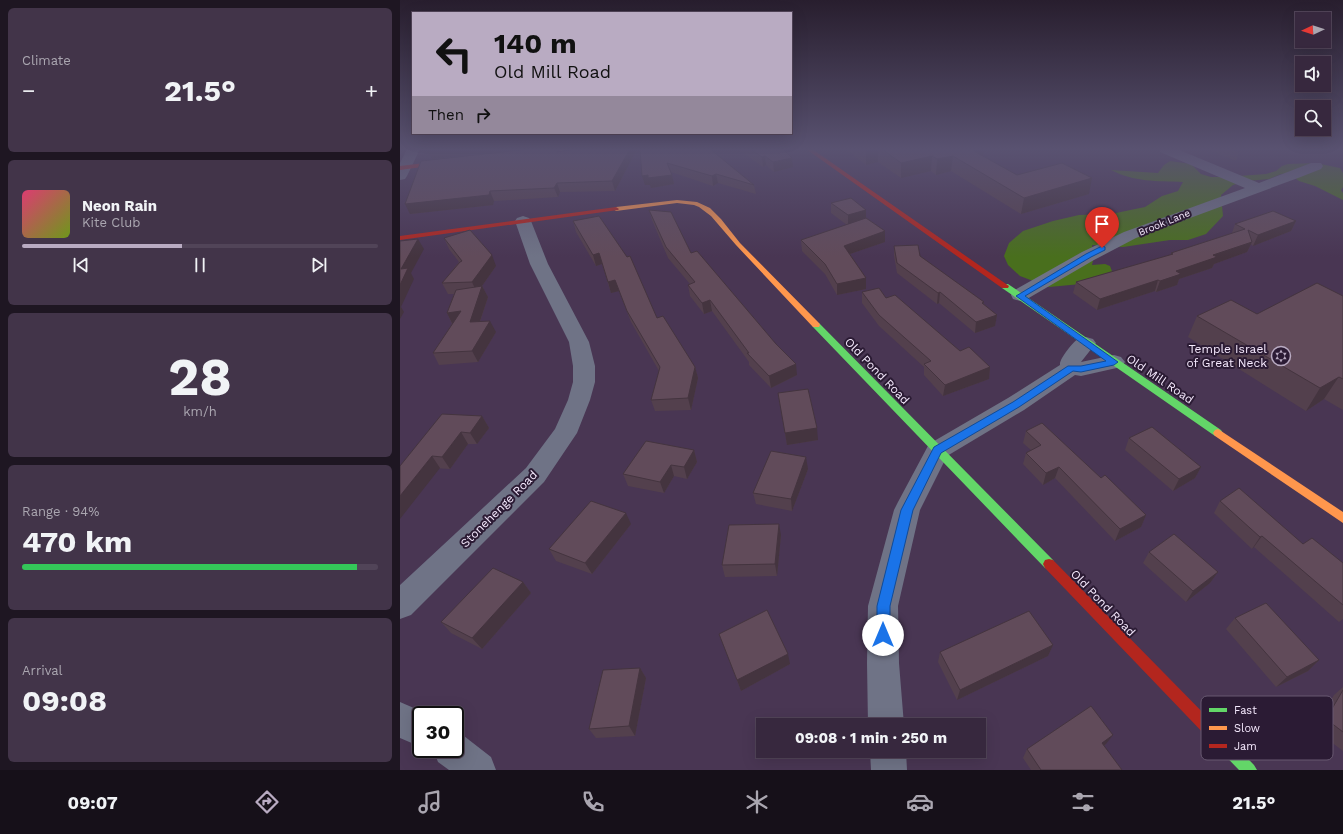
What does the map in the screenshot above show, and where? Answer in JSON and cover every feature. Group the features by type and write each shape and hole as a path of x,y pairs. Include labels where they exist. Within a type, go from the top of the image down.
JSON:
{"street":[{"name":"Old Mill Road","path":"860,185 1086,343 1343,518"},
{"path":"1251,185 1258,188"},
{"name":"Brook Lane","path":"1020,296 1088,255 1130,235 1199,208 1267,185"},
{"name":"Old Pond Road","path":"400,238 673,202 684,201 698,204 706,209 737,243 1201,721"},
{"name":"Stonehenge Road","path":"400,605 535,475 565,433 579,400 584,382 584,366 579,342 539,264 523,221"},
{"path":"1071,368 1070,361 1086,343"},
{"path":"886,718 883,663 883,606 907,510 938,450 1016,404 1071,368 1081,369 1114,362"},
{"path":"400,720 412,725"},
{"path":"462,758 478,770"},
{"path":"888,758 889,770"},
{"name":"Old Pond Road","path":"1239,760 1249,770"}],"green space":[{"path":"1181,185 1233,185 1221,195 1223,216 1206,234 1188,240 1170,240 1123,247 1092,245 1094,256 1092,265 1105,264 1110,266 1113,274 1081,284 1049,287 1020,276 1008,265 1004,256 1009,243 1023,231 1053,221 1079,215 1111,214 1145,207 1162,196 1178,191"},
{"path":"1312,185 1343,185 1341,190 1343,193 1343,200"}],"building":[{"path":"412,185 556,185 554,188 490,191 489,195 405,204"},
{"path":"1002,185 1068,185 1024,198"},
{"path":"851,198 866,210 848,215 831,203"},
{"path":"649,210 671,212 691,253 697,251 776,344 796,364 769,376 747,353 749,353 710,300 702,303 688,285 695,282 666,247"},
{"path":"1273,211 1296,221 1258,235 1248,230 1252,242 1213,255 1217,257 1176,271 1181,274 1100,299 1076,282 1173,254 1171,253 1245,229 1235,224"},
{"path":"599,216 627,257 630,256 657,318 663,316 695,367 688,398 651,400 660,367 627,311 615,280 608,282 599,253 593,255 573,221"},
{"path":"866,218 885,231 844,246 866,278 837,284 825,264 801,240"},
{"path":"470,230 492,255 472,282 442,283 462,261 444,238"},
{"path":"418,239 401,269 408,268 400,285 400,241"},
{"path":"918,245 920,256 984,302 982,303 997,315 976,322 940,292 938,293 897,263 894,246"},
{"path":"1317,283 1343,296 1343,379 1339,377 1320,388 1197,316 1231,300 1257,314"},
{"path":"482,286 470,322 490,321 472,351 433,353 461,311 447,313 456,290"},
{"path":"879,288 886,298 895,295 960,351 969,347 990,367 945,385 924,364 931,361 879,315 862,292"},
{"path":"808,389 817,428 785,433 778,393"},
{"path":"442,414 482,416 470,433 461,432 442,457 432,456 400,496 400,466"},
{"path":"1042,423 1101,478 1105,475 1146,515 1120,529 1059,467 1046,473 1026,453 1041,445 1026,431"},
{"path":"1152,427 1201,467 1179,479 1129,438"},
{"path":"646,441 694,450 684,467 671,465 660,482 623,474"},
{"path":"771,451 806,457 791,499 753,493"},
{"path":"1239,488 1303,544 1312,538 1343,563 1343,605 1262,536 1260,537 1220,501"},
{"path":"591,501 626,513 585,563 549,549"},
{"path":"779,524 775,564 722,565 729,525"},
{"path":"1174,534 1218,572 1193,591 1149,552"},
{"path":"493,568 523,582 472,638 441,622"},
{"path":"1266,603 1319,660 1287,677 1235,618"},
{"path":"767,610 788,654 737,680 719,634"},
{"path":"1029,611 1053,645 960,690 940,652"},
{"path":"640,668 629,726 589,729 603,670"},
{"path":"1343,690 1343,732 1333,724 1333,707"},
{"path":"1091,706 1113,735 1102,743 1122,770 1041,770 1027,749"}],"traffic: fast":[{"path":"1005,286 1218,433"},
{"path":"816,325 1049,564"},
{"path":"1239,760 1249,770"}],"traffic: slow":[{"path":"616,209 656,203 677,202 702,205 719,220 738,244 816,325"},
{"path":"1218,433 1343,518"}],"traffic: jam":[{"path":"860,185 1005,286"},
{"path":"400,238 616,209"},
{"path":"1049,564 1201,721"}],"place":[{"name":"Temple Israel of Great Neck","path":"1281,356"}],"route":[{"path":"883,635 883,606 907,510 938,450 1016,404 1071,368 1081,369 1114,362 1020,296 1102,248"}]}
